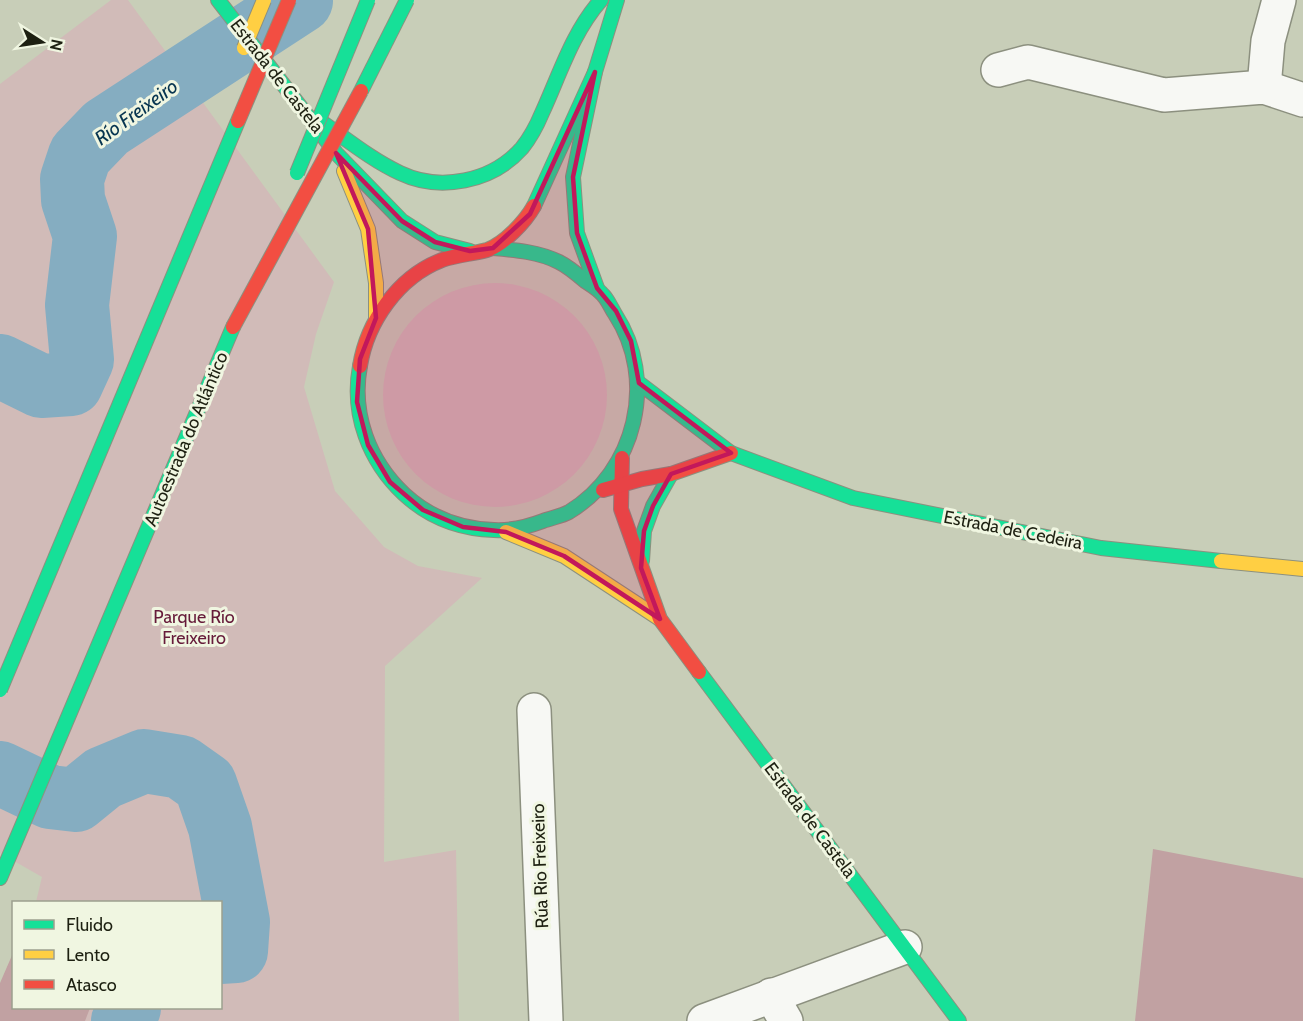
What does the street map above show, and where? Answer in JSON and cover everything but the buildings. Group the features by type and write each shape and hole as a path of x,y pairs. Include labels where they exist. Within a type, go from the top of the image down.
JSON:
{"main road":[{"path":"236,66 264,0"},
{"path":"0,690 289,0"},
{"path":"292,186 368,0"},
{"path":"233,327 348,117 407,0"},
{"path":"306,111 384,165 413,178 442,184 470,179 496,170 516,155 533,130 549,100 577,30 601,0"},
{"path":"597,288 577,233 573,177 595,72 617,0"},
{"name":"Estrada de Castela","path":"220,2 336,153"},
{"path":"492,248 530,214 595,72"},
{"path":"336,153 402,221 435,242 470,251"},
{"path":"336,153 368,229 376,283 376,318"},
{"name":"Autoestrada do Atlántico","path":"0,878 283,207"},
{"path":"506,532 539,526 570,512 597,492 622,458 636,422 639,383 631,341 616,311 597,288 566,266 530,252 492,248 470,251 433,264 401,287 376,318 360,358 357,402 368,445 390,482 423,510 463,527 506,532 564,556 660,620"},
{"name":"Estrada de Cedeira","path":"639,383 731,453 853,498 1101,548 1303,568"},
{"path":"597,492 622,484 671,474 731,453"},
{"path":"622,458 621,509 660,620"},
{"path":"641,568 644,531 653,506 671,474"},
{"name":"Estrada de Castela","path":"660,620 959,1021"},
{"path":"0,657 7,636"}],"street":[{"path":"1264,87 1268,41 1279,0"},
{"path":"998,70 1028,62 1164,95 1264,87 1303,100"},
{"name":"Rúa Rio Freixeiro","path":"534,710 546,1021"},
{"path":"704,1021 778,1008 905,947"}],"highlighted area":[{"path":"595,72 573,177 577,233 597,288 616,311 631,341 639,383 731,453 671,474 653,506 644,531 641,568 660,619 564,556 506,532 463,527 423,510 390,482 368,445 357,402 360,359 376,318 368,229 336,153 402,221 435,242 470,251 493,248 530,214"}],"green space":[{"name":"Parque Río Freixeiro","path":"111,0 128,0 334,282 316,334 304,387 335,491 384,547 418,566 482,578 385,666 384,862 456,850 459,1021 0,1021 13,1009 222,1009 222,901 36,901 42,877 0,853 0,84"},
{"path":"495,283 517,285 538,291 566,308 582,324 599,352 605,373 607,395 605,417 599,438 582,466 566,482 538,499 517,505 495,507 473,505 452,499 424,482 408,466 391,438 385,417 383,395 385,373 391,352 408,324 424,308 452,291 473,285"}],"shaded area":[{"path":"1153,849 1303,878 1303,1021 1135,1021"},
{"path":"12,955 12,1009 90,1009 85,1021 0,1021 0,983"}],"waterway":[{"name":"Río Freixeiro","path":"0,366 41,386 71,384 82,360 77,305 85,236 73,200 72,179 80,155 106,128 301,1"},
{"name":"Río Freixeiro","path":"0,773 50,797 76,800 103,778 144,761 181,767 205,784 220,827 238,922 236,951 222,952"},
{"name":"Río Freixeiro","path":"123,1021 129,1009"}],"traffic: fast":[{"path":"218,0 336,153 402,221 435,242 470,251"},
{"path":"297,173 368,0"},
{"path":"361,91 407,0"},
{"path":"316,118 378,161 415,179 448,182 481,176 510,160 528,140 574,40 601,0"},
{"path":"597,288 577,233 573,177 595,72 617,0"},
{"path":"534,206 595,72"},
{"path":"0,690 238,121"},
{"path":"360,366 358,402 372,452 381,467 404,494 434,515 469,527 494,530 513,529 569,512 592,494 610,473 624,449 633,422 637,395 635,367 628,340 605,297 570,268 535,254 493,248"},
{"path":"0,878 233,327"},
{"path":"639,383 731,453 853,498 1101,548 1221,561"},
{"path":"642,561 644,531 653,506 671,474"},
{"path":"699,672 959,1021"}],"traffic: slow":[{"path":"244,48 264,0"},
{"path":"344,171 368,229 376,283 376,318"},
{"path":"506,532 564,556 660,619"},
{"path":"1221,561 1303,569"}],"traffic: jam":[{"path":"238,121 289,0"},
{"path":"233,327 361,91"},
{"path":"360,366 377,318 399,289 426,268 442,260 494,247 514,232 534,206"},
{"path":"603,490 671,474 731,453"},
{"path":"622,458 621,509 660,619 699,672"}]}
